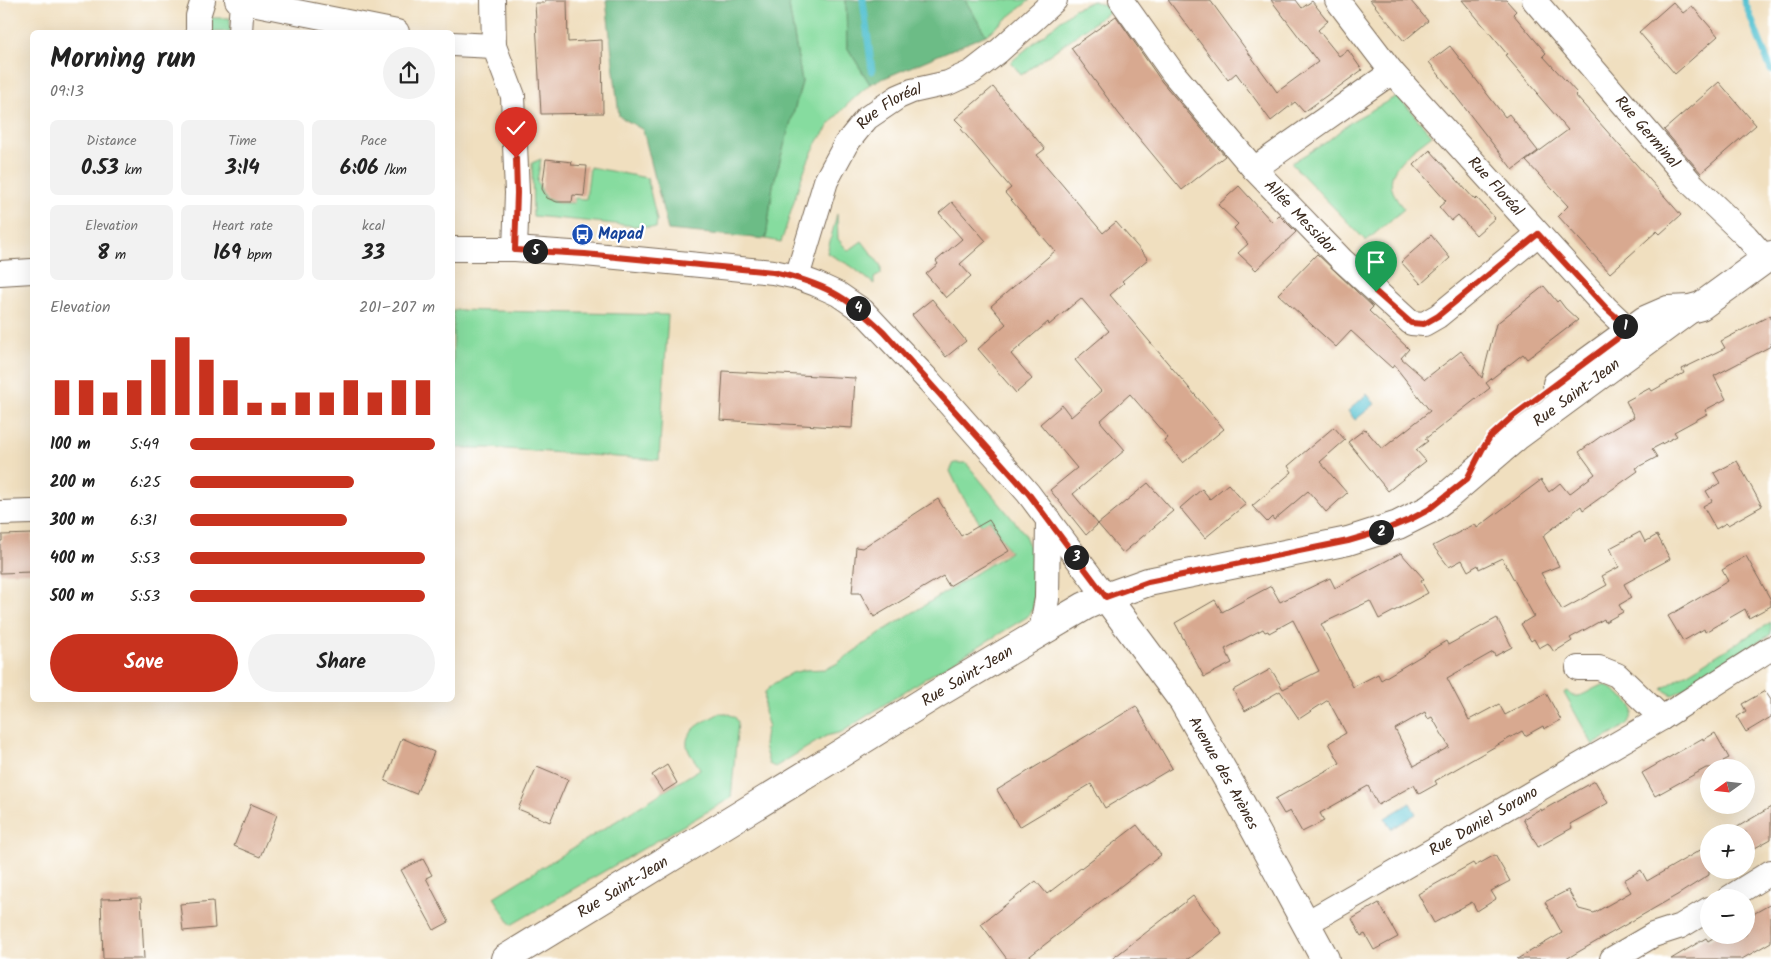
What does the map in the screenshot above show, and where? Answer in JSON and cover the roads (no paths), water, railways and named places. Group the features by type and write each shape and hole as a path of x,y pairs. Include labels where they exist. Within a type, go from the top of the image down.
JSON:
{"street":[{"path":"198,30 198,16 203,0"},
{"path":"493,0 494,46 514,96 517,193 515,250"},
{"name":"Rue Floréal","path":"797,277 826,181 846,144 867,118 898,97 912,91 948,83 972,72 999,51 1055,0"},
{"name":"Allée Messidor","path":"1121,0 1172,73 1254,169 1342,260 1411,323 1424,324 1438,316 1538,234"},
{"name":"Rue Floréal","path":"1337,0 1392,72 1607,309 1637,336"},
{"name":"Rue Germinal","path":"1534,0 1693,185 1768,257"},
{"path":"240,30 239,1 387,30"},
{"path":"455,44 494,46"},
{"path":"1254,169 1392,72"},
{"path":"455,249 585,254 773,272 797,277 838,294 863,311 884,332 990,449 1048,519 1106,597"},
{"name":"Rue Saint-Jean","path":"505,959 1041,631 1085,606 1148,582 1348,541 1398,525 1428,510 1637,336 1645,320 1668,310 1690,309 1700,306 1711,300 1768,257"},
{"path":"0,273 30,271"},
{"path":"0,513 30,512"},
{"path":"1041,631 1048,599 1048,519"},
{"name":"Avenue des Arènes","path":"1106,597 1183,701 1325,959"},
{"name":"Rue Daniel Sorano","path":"1305,924 1662,718 1771,648"},
{"path":"1578,668 1599,668 1617,675 1662,718"},
{"path":"1743,889 1771,872"},
{"path":"1612,959 1653,935 1681,926 1700,914"}],"water":[{"path":"1367,394 1375,404 1355,420 1348,411"},
{"path":"1410,803 1416,814 1391,829 1385,818"}],"waterway":[{"path":"863,0 872,71"},
{"path":"1744,0 1771,70"}],"place":[{"name":"Mapad","path":"582,234"}]}
